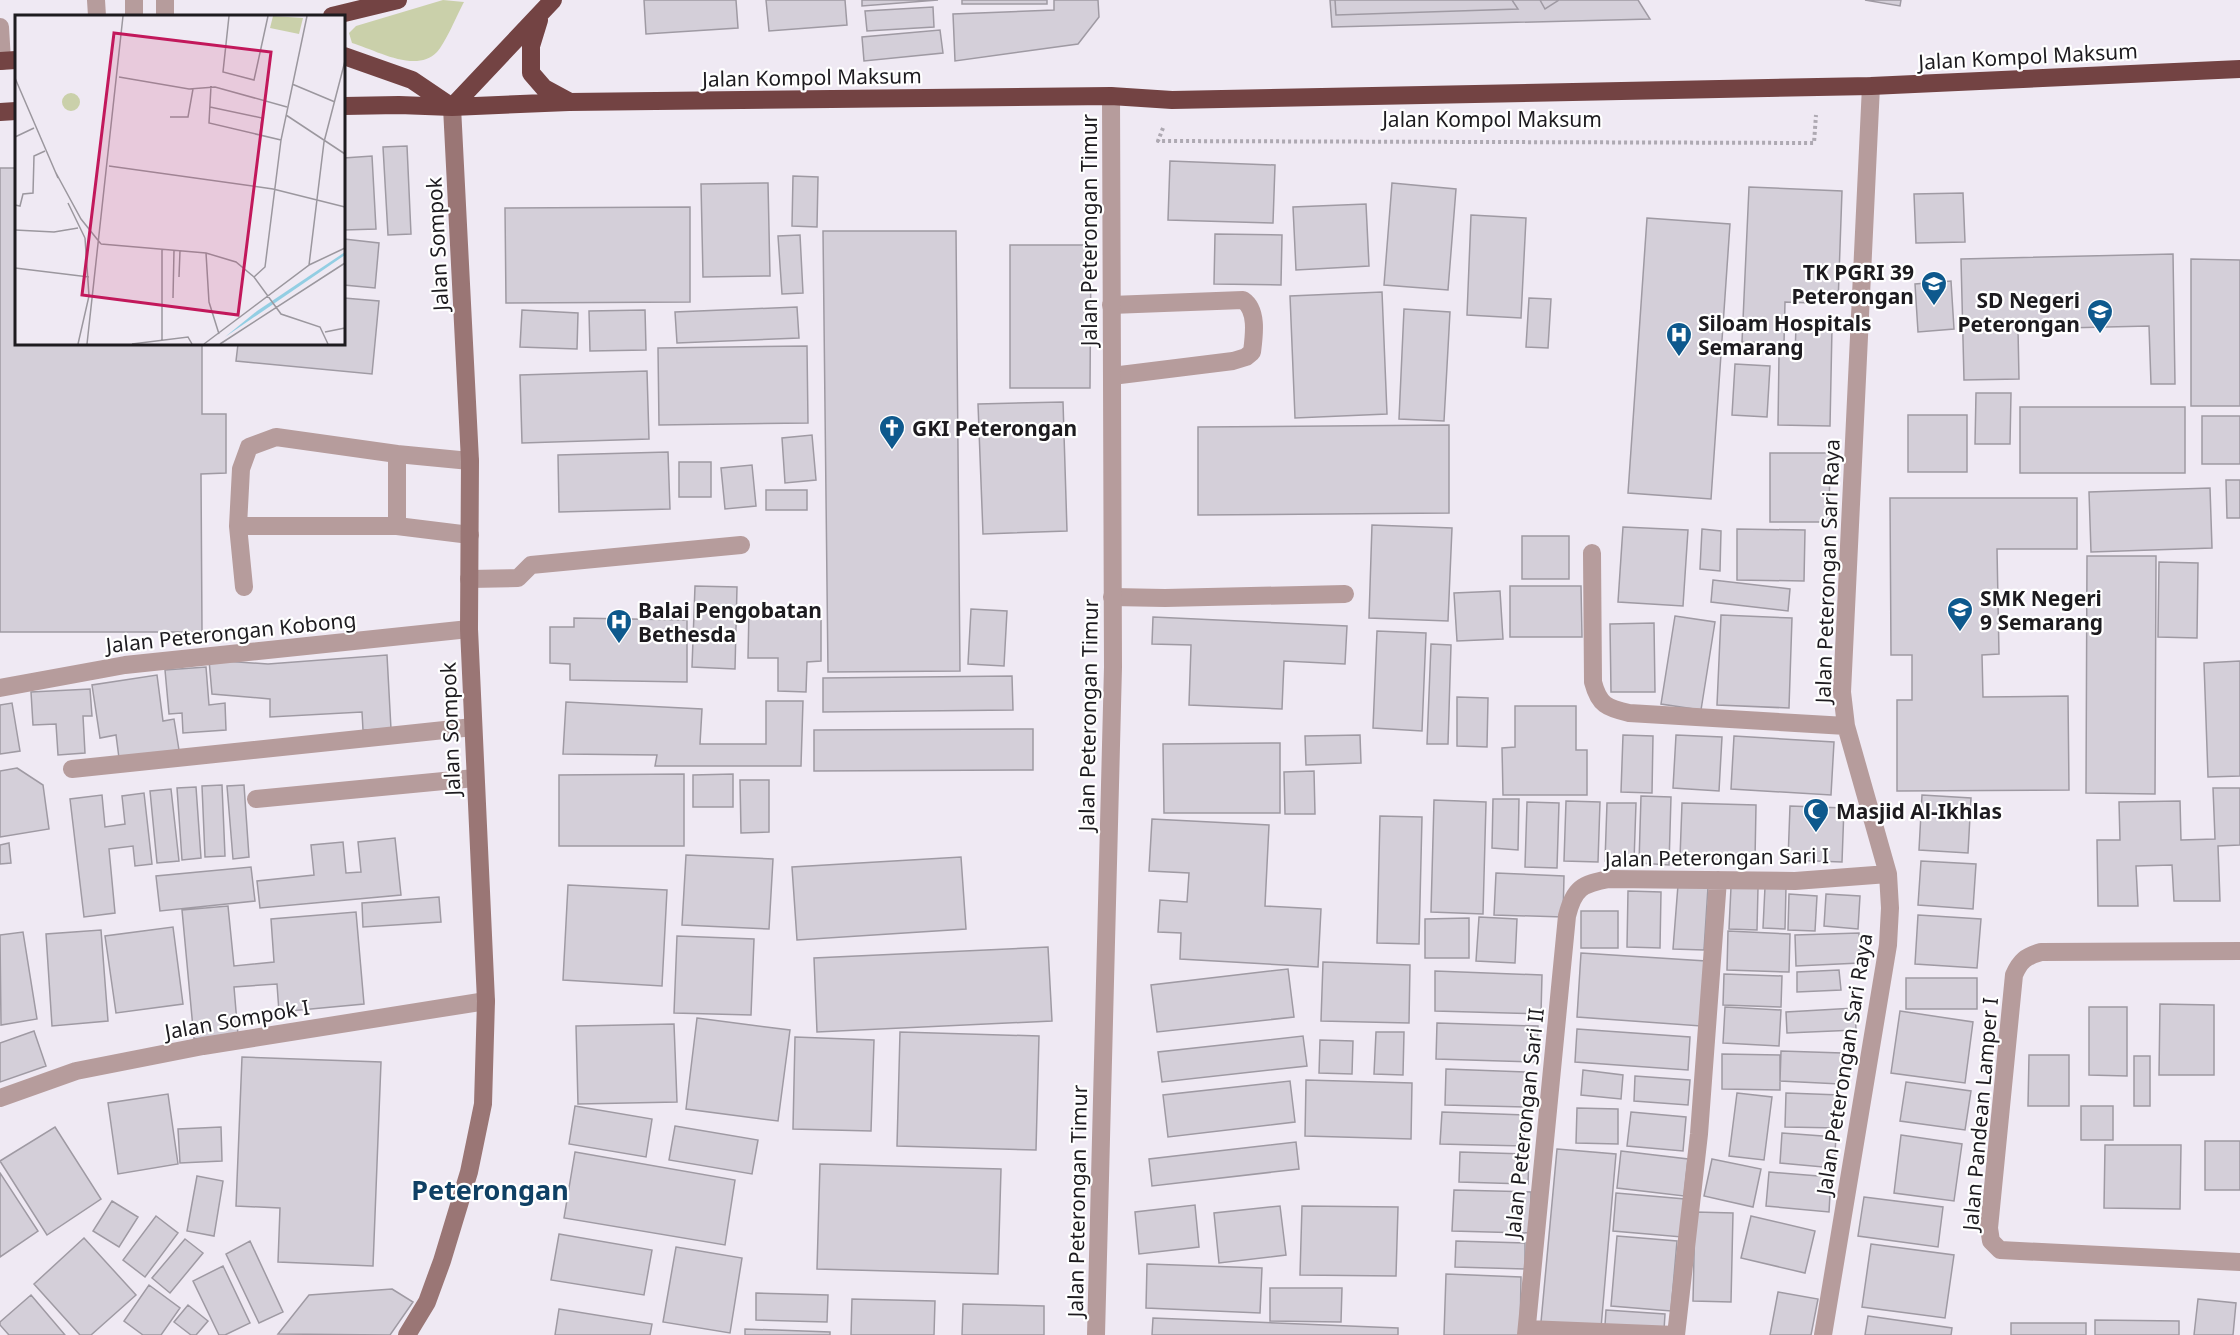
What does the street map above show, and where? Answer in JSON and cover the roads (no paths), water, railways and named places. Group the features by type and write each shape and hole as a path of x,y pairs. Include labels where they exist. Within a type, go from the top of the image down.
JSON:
{"highway":[{"path":"336,15 399,0"},
{"path":"547,7 531,46 531,74 544,88 569,102"},
{"path":"345,56 412,80 452,107 547,7"},
{"name":"Jalan Kompol Maksum","path":"345,106 452,107 569,102 1111,96 1172,100 1818,88 2240,69"}],"street":[{"path":"96,0 97,15"},
{"path":"0,27 6,61"},
{"name":"Jalan Peterongan Sari Raya","path":"1823,1335 1888,945 1890,908 1888,874 1846,726 1842,692 1871,86"},
{"name":"Jalan Peterongan Timur","path":"1096,1335 1113,667 1111,96"},
{"name":"Jalan Sompok","path":"407,1335 428,1302 442,1261 469,1172 483,1104 486,1000 469,629 470,461 452,107"},
{"path":"1111,305 1243,300 1252,311 1254,337 1252,351 1246,357 1233,361 1112,376"},
{"path":"244,586 238,526 241,469 249,447 276,436 397,454 470,461"},
{"path":"397,454 397,526"},
{"path":"238,526 397,526 470,535"},
{"path":"469,579 518,578 531,565 741,545"},
{"path":"1592,553 1593,682 1597,696 1602,702 1629,713 1846,726"},
{"path":"1112,597 1345,594"},
{"name":"Jalan Peterongan Kobong","path":"0,688 125,664 469,629"},
{"path":"72,769 473,728"},
{"path":"256,799 475,778"},
{"name":"Jalan Peterongan Sari I","path":"1567,916 1576,893 1584,886 1610,879 1795,881 1888,874"},
{"path":"1526,1332 1677,1335 1699,1134 1718,880"},
{"name":"Jalan Peterongan Sari II","path":"1526,1332 1567,916"},
{"name":"Jalan Pandean Lamper I","path":"2240,951 2041,952 2025,958 2018,965 2014,975 1989,1228 1991,1241 2000,1250 2240,1262"},
{"name":"Jalan Sompok I","path":"0,1098 76,1071 203,1046 486,1000"}],"place":[{"name":"TK PGRI 39 Peterongan","path":"1934,307"},
{"name":"SD Negeri Peterongan","path":"2100,335"},
{"name":"Siloam Hospitals Semarang","path":"1679,358"},
{"name":"GKI Peterongan","path":"892,451"},
{"name":"SMK Negeri 9 Semarang","path":"1960,633"},
{"name":"Balai Pengobatan Bethesda","path":"619,645"},
{"name":"Masjid Al-Ikhlas","path":"1816,834"}],"district":[{"name":"Peterongan","path":"490,1189"}]}
